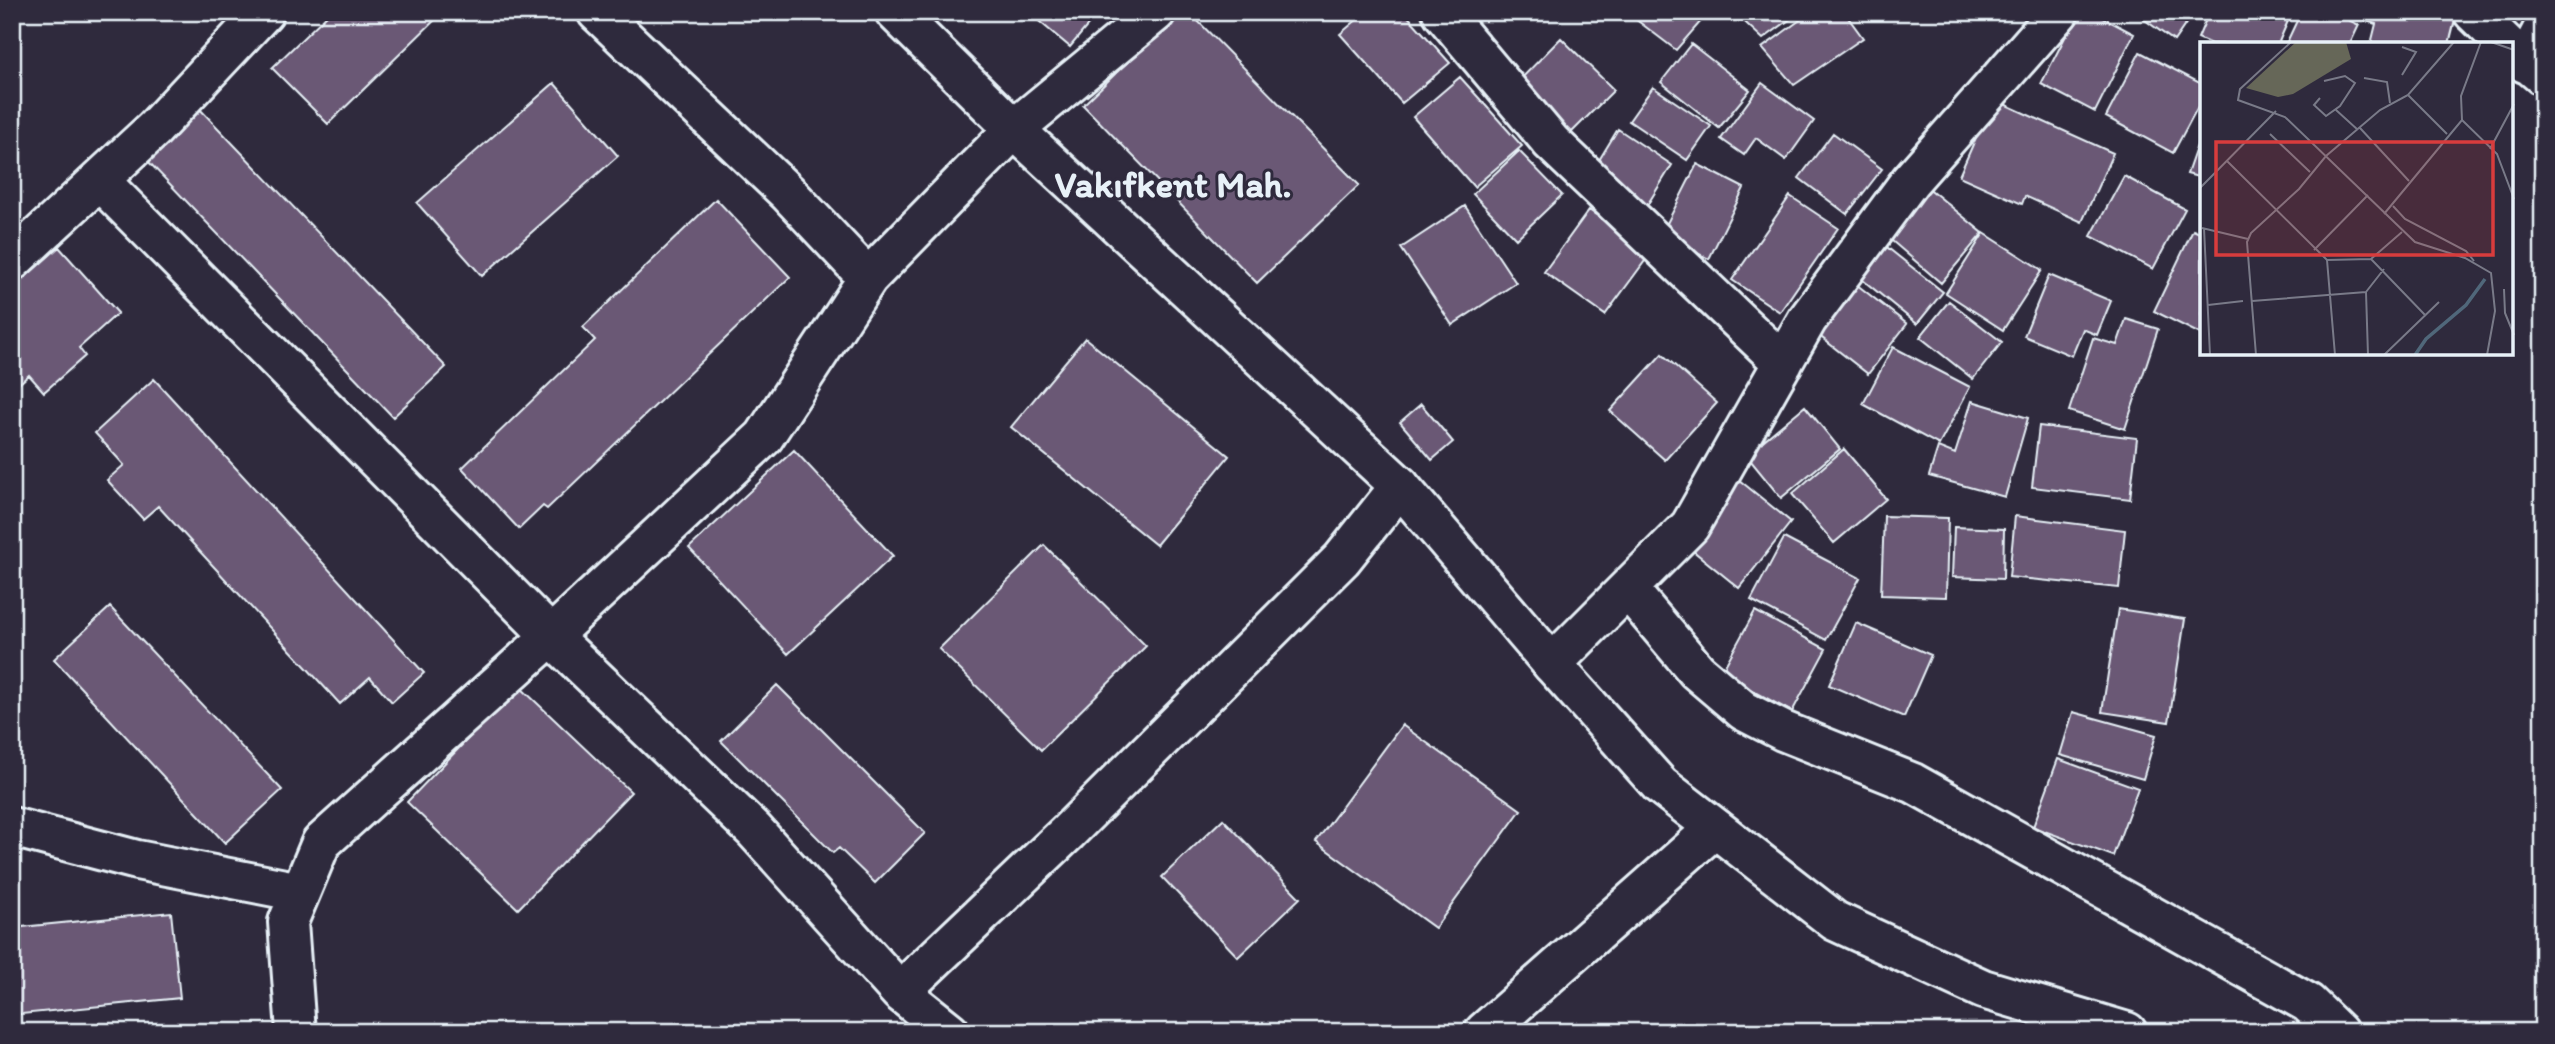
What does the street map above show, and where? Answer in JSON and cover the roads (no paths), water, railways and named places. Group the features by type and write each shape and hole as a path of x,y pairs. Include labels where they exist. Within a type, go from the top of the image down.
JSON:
{"street":[{"path":"12,261 154,129 264,12"},
{"path":"597,12 788,193 868,278"},
{"path":"895,12 1014,129 1399,486 1660,785 1835,921 1983,989 2126,1032"},
{"path":"296,1032 288,922 321,843 551,636 764,437 868,278 1014,129 1156,12"},
{"path":"1442,12 1551,142 1783,363"},
{"path":"1552,664 1690,526 1807,320 1910,181 2059,12"},
{"path":"2473,12 2504,42"},
{"path":"2521,58 2543,29"},
{"path":"99,180 551,636 754,830 900,992 950,1032"},
{"path":"900,992 1068,832 1342,559 1399,486"},
{"path":"1628,589 1696,671 1745,710 1783,731 1913,783 2308,1003 2338,1032"},
{"path":"12,827 137,860 300,892"},
{"path":"1484,1032 1715,828"}],"district":[{"name":"Vakıfkent Mah.","path":"1173,184"}]}
